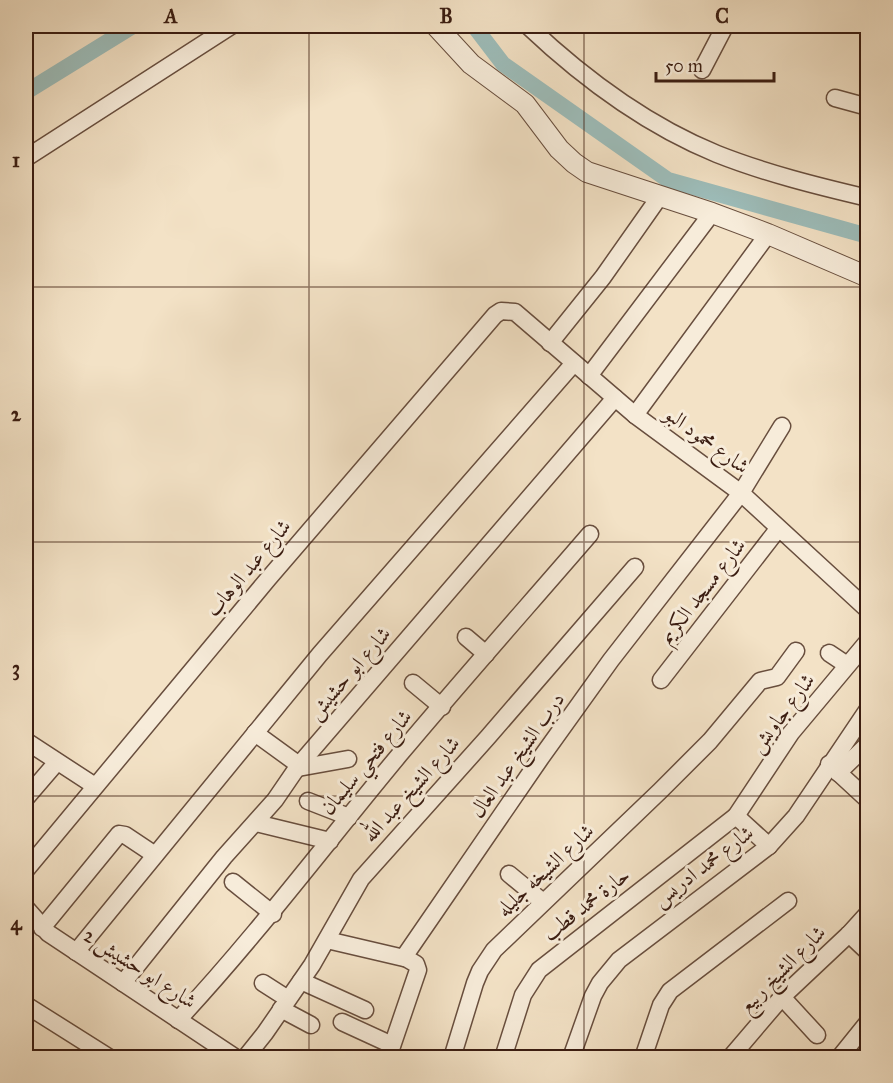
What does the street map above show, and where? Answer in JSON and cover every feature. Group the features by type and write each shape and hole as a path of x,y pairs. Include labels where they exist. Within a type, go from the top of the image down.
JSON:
{"street":[{"path":"26,158 231,26"},
{"path":"436,26 471,64 525,104 560,149 587,172 712,213 768,234 867,277"},
{"path":"528,26 550,47 604,90 654,123 718,154 772,172 867,198"},
{"path":"702,70 725,26"},
{"path":"836,98 867,107"},
{"path":"550,343 603,277 660,196"},
{"path":"589,376 712,213"},
{"path":"635,415 768,234"},
{"name":"شارع عبد الوهاب","path":"26,870 283,561 495,315 501,311 515,312"},
{"name":"شارع محمود البو","path":"515,312 635,415 741,493 867,609"},
{"path":"76,952 320,654 574,363"},
{"name":"شارع ابو حشيش","path":"123,983 224,857 256,823 299,767 615,398"},
{"name":"درب الشيخ عبد العال","path":"404,958 540,759 611,660 741,493 782,426"},
{"name":"شارع مسجد الكريم","path":"661,680 778,529"},
{"name":"شارع فتحي سليمان","path":"178,1020 273,914 349,817 590,534"},
{"name":"شارع الشيخ عبد الله","path":"245,1058 301,981 361,879 635,567"},
{"path":"466,637 486,654"},
{"name":"شارع جاويش","path":"736,816 791,733 867,641"},
{"name":"شارع الشيخه جليله","path":"452,1058 475,983 494,950 660,792 710,741 760,681 777,677 796,651"},
{"path":"829,653 847,665"},
{"path":"413,683 442,706"},
{"name":"شارع محمد ادريس","path":"572,1058 593,996 600,983 619,960 769,846 796,816 833,768 867,709"},
{"path":"255,733 299,767 348,759"},
{"path":"26,741 95,786"},
{"path":"867,744 833,768 867,800"},
{"path":"26,798 57,762"},
{"path":"308,801 349,817"},
{"path":"736,816 769,846"},
{"name":"حارة محمد قطب","path":"503,1058 523,995 539,970 736,816"},
{"path":"256,823 330,841"},
{"path":"31,918 119,834 125,835 155,855"},
{"path":"509,874 543,902"},
{"path":"233,882 273,914"},
{"path":"643,1058 661,1005 670,991 788,901"},
{"name":"شارع الشيخ ربيع","path":"730,1058 782,997 849,934 867,913"},
{"name":"شارع ابو حشيش 2","path":"31,918 76,952 236,1058"},
{"path":"849,934 867,952"},
{"path":"327,940 404,958 416,964 418,970 390,1051 342,1022"},
{"path":"301,981 365,1010"},
{"path":"263,983 311,1025"},
{"path":"782,997 817,1035"},
{"path":"26,1005 110,1058"},
{"path":"839,1058 867,1022"}],"waterway":[{"path":"26,92 133,26"},
{"path":"474,26 503,64 668,180 868,236"}]}
